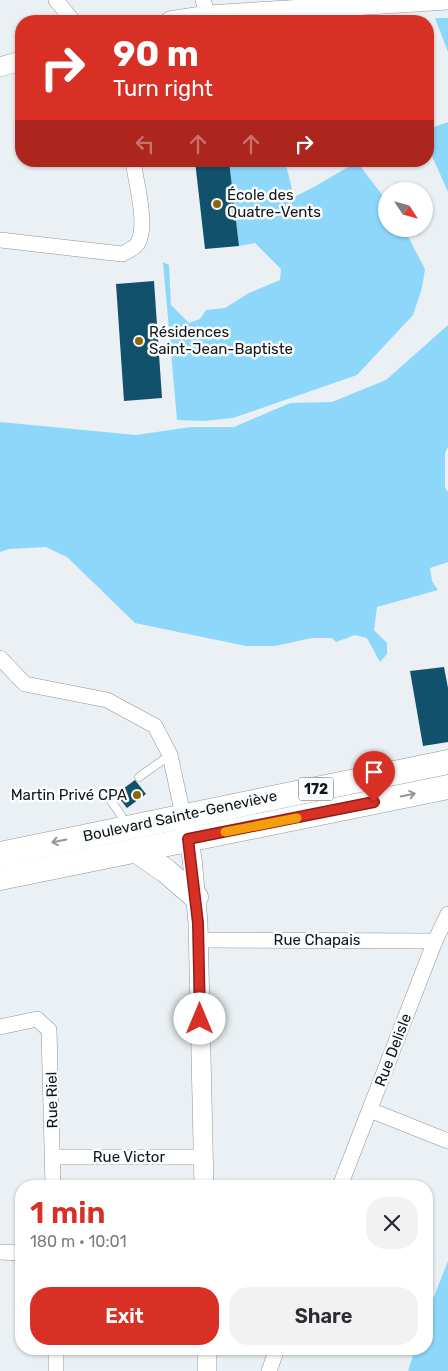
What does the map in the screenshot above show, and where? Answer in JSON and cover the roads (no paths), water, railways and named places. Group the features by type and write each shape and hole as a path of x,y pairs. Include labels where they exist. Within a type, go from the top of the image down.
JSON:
{"main road":[{"name":"Boulevard Sainte-Geneviève","path":"0,854 448,762"},
{"name":"Boulevard Sainte-Geneviève","path":"0,878 448,787"},
{"path":"136,851 166,871 196,897"}],"street":[{"path":"56,0 68,15"},
{"path":"186,15 205,8 447,0"},
{"path":"0,67 15,63"},
{"path":"0,240 122,254 132,249 137,244 143,229 134,167"},
{"path":"0,658 25,684 107,700 156,726 170,755 188,839 196,897 199,940 204,1180"},
{"name":"Rue Delisle","path":"342,1180 435,941 448,914"},
{"name":"Rue Chapais","path":"199,940 435,941"},
{"name":"Rue Riel","path":"0,1027 37,1020 49,1030 53,1180"},
{"path":"370,1110 448,1141"},
{"name":"Rue Victor","path":"54,1157 204,1157"},
{"path":"0,1252 15,1253"},
{"path":"56,1355 56,1371"},
{"path":"207,1355 207,1371"},
{"path":"269,1371 275,1355"}],"lane":[{"path":"139,777 170,755"},
{"path":"109,798 121,815 124,828"}],"place":[{"name":"École des Quatre-Vents","path":"217,204"},
{"name":"Résidences Saint-Jean-Baptiste","path":"139,341"},
{"name":"Martin Privé CPA","path":"137,795"}]}
